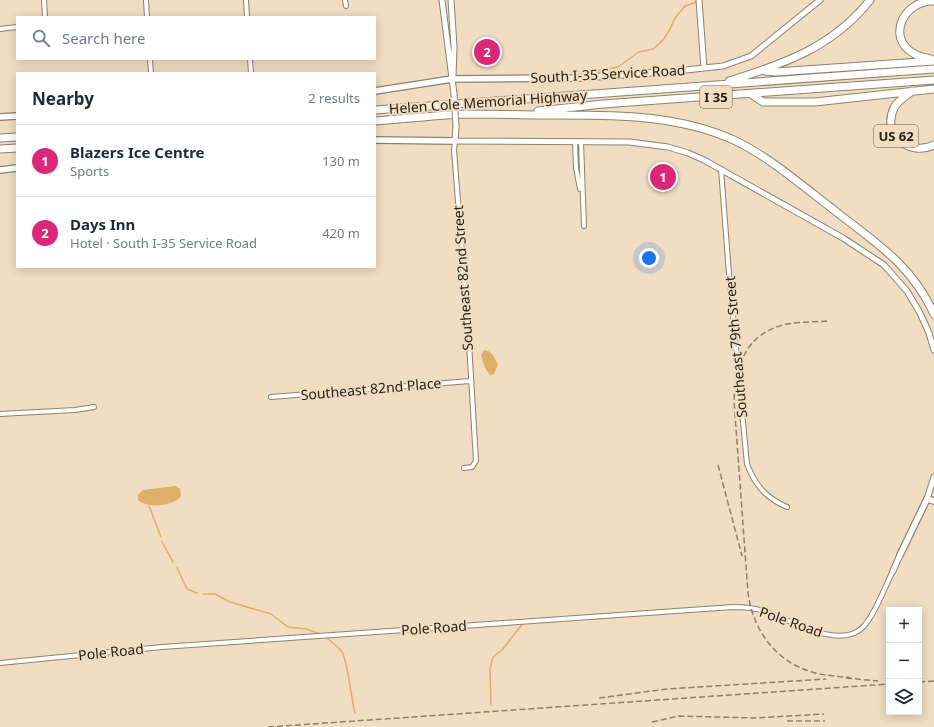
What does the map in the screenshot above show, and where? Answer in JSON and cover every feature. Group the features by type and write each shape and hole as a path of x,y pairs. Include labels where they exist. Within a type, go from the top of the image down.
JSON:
{"highway":[{"path":"717,84 761,71 802,55 841,29 870,0"},
{"path":"934,1 919,2 910,7 902,19 900,29 902,39 909,50 916,55 934,60"},
{"path":"761,71 783,72 934,60"},
{"name":"I 35","path":"717,84 934,69"},
{"name":"I 35","path":"498,115 604,104 934,80"},
{"name":"Helen Cole Memorial Highway","path":"376,110 717,84"},
{"path":"750,94 763,102 815,102 934,88"},
{"name":"US 62","path":"912,91 895,107 891,120 893,132 899,141 909,147 919,149 934,146"},
{"name":"Helen Cole Memorial Highway","path":"376,121 466,114 498,115"},
{"path":"498,115 618,115 658,119 710,131 736,142 776,165 891,255 910,273 928,301 934,314"},
{"path":"0,138 16,137"},
{"path":"0,149 16,148"}],"main road":[{"name":"South I-35 Service Road","path":"376,91 452,79 578,78 676,71"},
{"path":"0,117 16,116"},
{"path":"376,140 455,141"},
{"path":"0,170 16,168"},
{"path":"900,555 927,499 934,497"},
{"path":"927,499 934,501"}],"street":[{"path":"44,0 45,16"},
{"path":"146,0 147,16"},
{"path":"246,0 247,16"},
{"path":"345,0 346,6"},
{"name":"Southeast 82nd Street","path":"442,0 454,94 456,126 454,156 469,343 470,381 476,461 472,467 464,468"},
{"name":"Southeast 82nd Street","path":"451,0 454,47 452,79"},
{"path":"699,0 704,68"},
{"name":"South I-35 Service Road","path":"676,71 732,63 751,56 820,0"},
{"path":"0,29 16,27"},
{"path":"150,60 151,72"},
{"path":"250,60 251,72"},
{"path":"455,141 629,142 668,147 688,153 721,169 866,252 884,265 907,291 917,307 929,333 934,350"},
{"path":"574,142 576,168 582,196"},
{"path":"581,142 584,226"},
{"name":"Southeast 79th Street","path":"721,169 730,288 747,464 752,476 762,491 774,501 787,507"},
{"name":"Southeast 82nd Place","path":"271,397 470,381"},
{"path":"0,414 75,410 94,407"},
{"path":"927,499 934,477"},
{"path":"893,571 900,555"},
{"name":"Pole Road","path":"0,662 162,647 733,607 760,610 806,628 834,636 852,634 862,628 870,618 893,571"}],"shaded area":[{"path":"484,350 491,353 498,364 494,374 490,375 485,368 481,355"},
{"path":"176,486 180,489 181,496 172,502 153,505 142,503 138,500 138,495 143,490"}],"waterway":[{"path":"581,74 618,67 639,52 653,49 663,40 675,18 685,6 702,0"},
{"path":"149,506 161,537"},
{"path":"162,542 173,562"},
{"path":"177,568 187,589 197,593"},
{"path":"203,594 215,594 230,602 271,614 288,627 306,629 323,635"},
{"path":"491,705 490,669 493,657 502,650 524,622"},
{"path":"328,639 342,652 344,657 355,713"}],"railway":[{"path":"827,321 787,324 773,328 762,335 746,352 741,363 737,375 734,401 748,593 755,619 768,642 787,660 812,672 851,678"},
{"path":"718,465 742,556"},
{"path":"846,678 878,681"},
{"path":"599,698 667,689 826,679"},
{"path":"922,682 934,681"},
{"path":"268,727 886,684"},
{"path":"652,722 679,716 754,718 824,714"},
{"path":"787,721 825,721"}],"place":[{"name":"Days Inn","path":"487,52"},
{"name":"Blazers Ice Centre","path":"663,177"}]}
